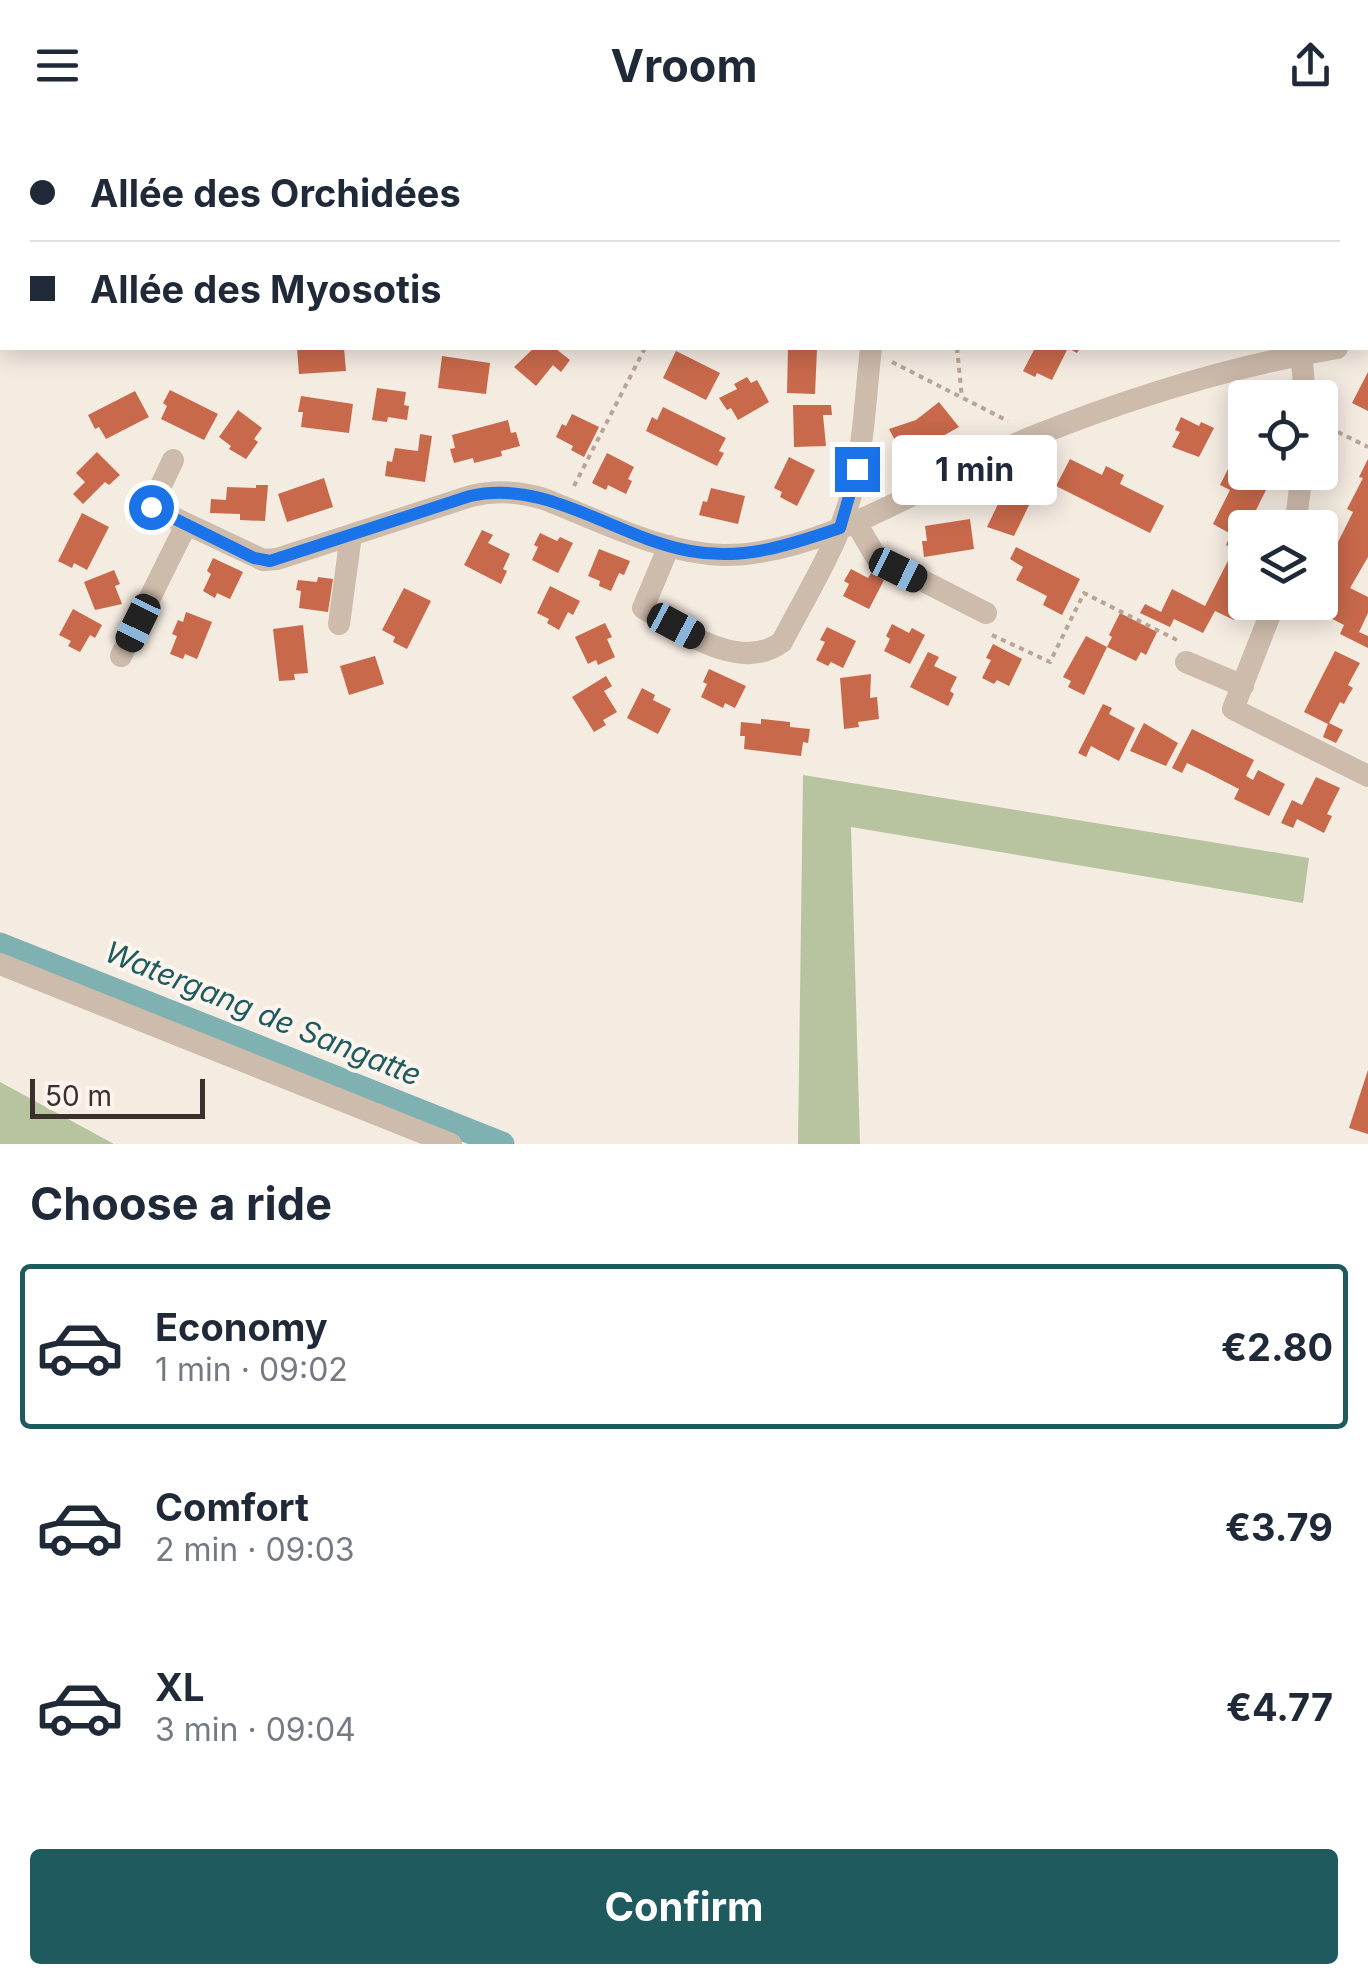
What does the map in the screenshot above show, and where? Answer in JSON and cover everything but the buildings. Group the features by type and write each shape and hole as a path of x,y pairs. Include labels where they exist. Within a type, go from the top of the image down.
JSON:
{"street":[{"path":"669,546 643,608 718,648 758,652 782,642 848,524 870,350"},
{"path":"173,460 151,507 254,558 270,561 484,493 521,493 669,546 710,554 752,553 848,524 1036,436 1170,387 1301,350 1304,380"},
{"path":"848,524 885,564 986,614"},
{"path":"122,656 186,525"},
{"path":"338,624 351,535"},
{"path":"1268,620 1233,709 1368,776"},
{"path":"1186,662 1242,686"},
{"path":"0,964 452,1144"}],"path":[{"path":"564,507 644,350"},
{"path":"872,350 1036,436"},
{"path":"958,350 962,398"},
{"path":"1338,432 1368,447"},
{"path":"986,614 981,630 1050,662 1084,593 1177,639 1186,662"}],"green space":[{"path":"803,775 1309,858 1303,903 851,827 860,1144 798,1144"},
{"path":"0,1082 114,1144 0,1144"}],"waterway":[{"name":"Watergang de Sangatte","path":"0,945 502,1144"}],"route":[{"path":"151,507 254,558 270,561 470,496 521,493 669,546 725,555 785,546 840,528 857,469"}]}
